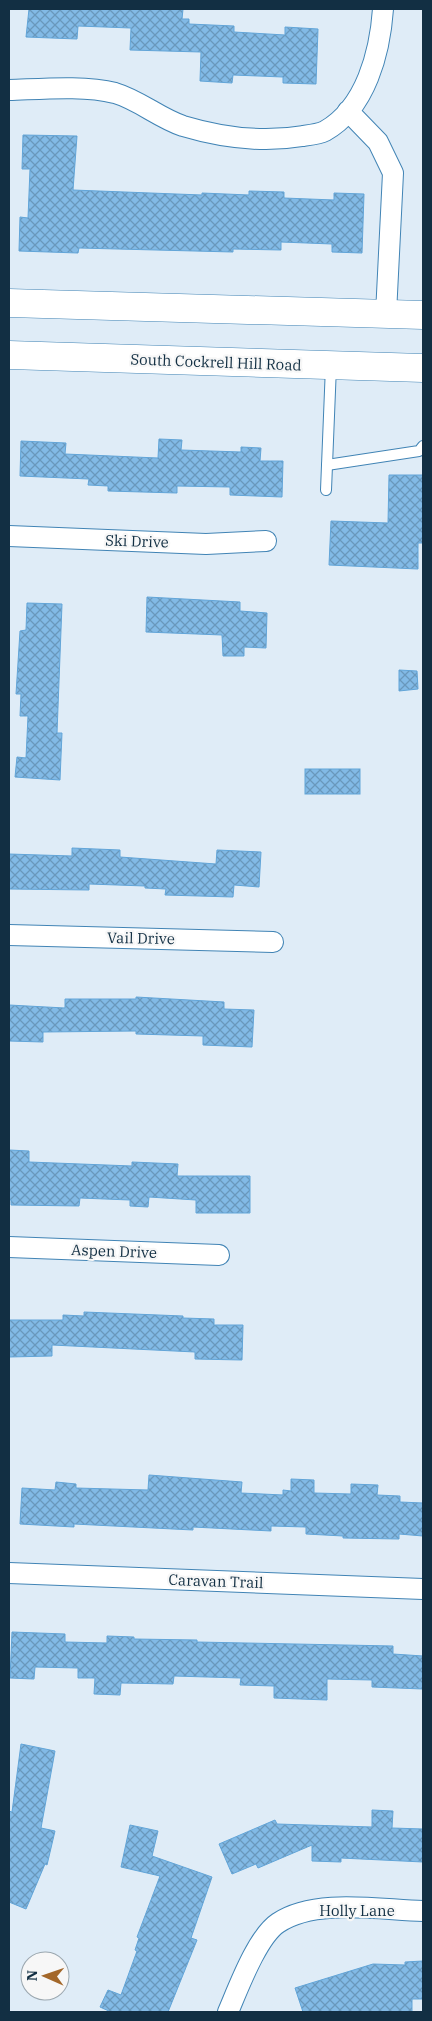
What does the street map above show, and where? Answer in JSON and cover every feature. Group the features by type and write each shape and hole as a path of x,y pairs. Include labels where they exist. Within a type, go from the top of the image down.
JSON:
{"main road":[{"path":"9,303 423,315"},
{"name":"South Cockrell Hill Road","path":"9,355 423,368"}],"street":[{"path":"9,90 87,90 114,93 135,101 152,112 181,125 224,137 261,140 291,138 324,132 348,111 362,90 381,38 383,9"},
{"path":"348,111 378,142 393,173 386,314"},
{"name":"Ski Drive","path":"9,536 206,544 266,541"},
{"name":"Vail Drive","path":"9,935 273,942"},
{"name":"Aspen Drive","path":"9,1247 219,1255"},
{"name":"Caravan Trail","path":"9,1573 423,1589"},
{"name":"Holly Lane","path":"228,2012 253,1955 276,1924 301,1911 329,1908 423,1911"}],"lane":[{"path":"326,490 331,365"},
{"path":"327,465 419,451 423,446"}],"building":[{"path":"29,9 183,9 182,19 189,19 189,24 234,26 234,32 285,35 285,27 318,29 316,84 283,83 283,77 233,75 232,83 200,81 201,52 130,50 131,28 78,26 77,39 26,37"},
{"path":"23,135 77,136 73,190 202,195 202,193 249,195 249,191 284,192 284,198 334,200 334,193 364,194 362,253 332,252 332,244 281,242 281,250 233,249 233,252 79,248 78,253 19,251 20,217 28,218 30,169 22,169"},
{"path":"159,439 182,440 181,450 241,452 241,447 261,448 260,461 283,461 282,497 230,495 230,487 177,486 177,493 108,491 108,486 88,485 89,479 20,476 21,441 66,443 65,454 158,458"},
{"path":"389,475 423,475 423,543 418,543 418,569 329,565 331,521 388,523"},
{"path":"147,597 240,602 240,611 267,613 266,648 244,647 244,656 223,656 222,635 146,632"},
{"path":"27,603 62,604 57,733 62,733 60,780 15,777 17,757 26,758 28,716 20,716 21,694 16,694 20,631 26,630"},
{"path":"399,670 417,671 418,689 399,691"},
{"path":"305,769 360,769 360,794 305,794"},
{"path":"72,848 120,850 120,857 216,864 217,850 261,852 259,887 234,885 233,897 165,895 166,889 145,888 145,886 89,884 89,890 9,889 9,854 72,856"},
{"path":"136,997 224,1002 224,1009 254,1010 252,1047 203,1045 203,1036 136,1034 136,1031 43,1032 43,1042 9,1041 9,1005 65,1008 65,999 136,999"},
{"path":"9,1150 29,1151 29,1162 132,1166 132,1162 178,1164 177,1176 250,1176 250,1213 196,1213 196,1200 149,1197 148,1207 130,1206 130,1200 80,1198 79,1206 11,1205 11,1200 9,1200"},
{"path":"84,1312 183,1316 183,1318 214,1319 214,1325 243,1325 242,1360 195,1359 195,1352 52,1345 52,1356 9,1357 9,1320 63,1320 63,1315 84,1316"},
{"path":"149,1475 242,1482 241,1493 283,1495 283,1490 291,1491 291,1479 314,1480 314,1493 351,1494 351,1484 378,1485 377,1495 400,1496 400,1502 423,1503 423,1536 399,1534 399,1539 343,1538 343,1536 306,1534 306,1527 271,1526 271,1531 193,1527 193,1530 74,1524 74,1527 20,1524 22,1488 55,1490 56,1482 76,1484 76,1488 148,1490"},
{"path":"12,1632 65,1634 65,1642 107,1643 107,1636 134,1637 134,1639 197,1640 197,1642 393,1646 393,1654 423,1656 423,1689 372,1687 372,1680 327,1679 327,1700 274,1698 274,1686 240,1685 241,1678 174,1676 173,1684 121,1683 120,1695 94,1694 95,1678 78,1678 78,1668 35,1667 34,1679 10,1678"},
{"path":"21,1744 55,1751 41,1828 55,1831 47,1865 45,1864 26,1909 9,1902 9,1811 12,1812"},
{"path":"372,1810 393,1811 392,1828 423,1829 423,1862 341,1858 341,1862 312,1861 312,1845 258,1868 256,1864 232,1874 219,1844 275,1820 277,1824 372,1827"},
{"path":"130,1825 158,1831 152,1856 212,1877 191,1938 197,1940 168,2012 111,2012 100,2007 108,1990 121,1995 137,1951 135,1950 139,1938 137,1937 160,1876 121,1867"},
{"path":"423,1961 423,1999 412,1999 412,2012 303,2012 295,1988 373,1964 405,1965 405,1962"}]}
